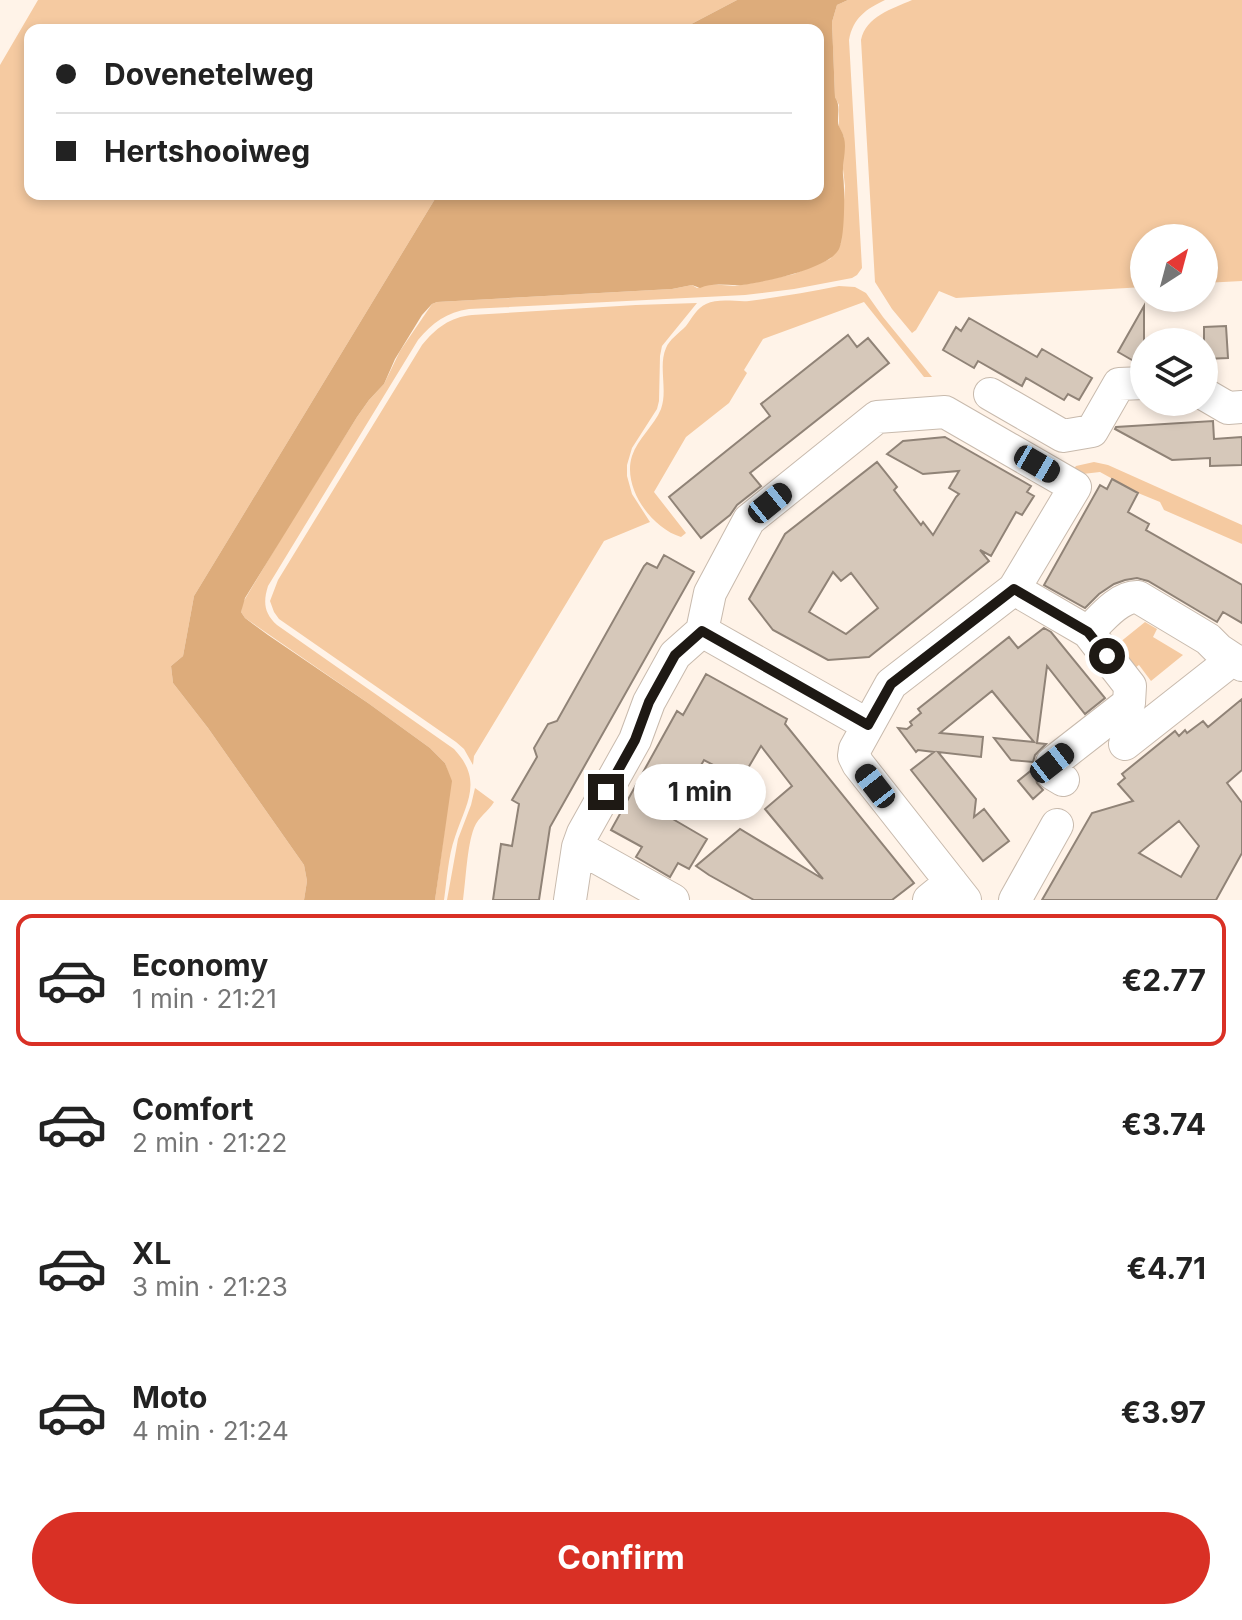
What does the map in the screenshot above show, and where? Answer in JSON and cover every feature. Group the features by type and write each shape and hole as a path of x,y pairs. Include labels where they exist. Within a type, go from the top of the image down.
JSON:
{"street":[{"path":"990,394 1063,436 1092,431 1119,384 1130,384"},
{"path":"1218,402 1228,408 1242,407"},
{"path":"570,900 583,833 635,740 649,702 675,655 702,631 710,593 749,520 877,417 945,412 1075,487 1014,589 891,684 855,749 858,764 948,894"},
{"path":"1014,589 1088,632 1130,686 1129,703 1052,763 1053,774 1063,780"},
{"path":"1088,632 1123,600 1138,597 1208,639 1237,662 1125,744"},
{"path":"702,631 868,725"},
{"path":"1015,900 1057,825"},
{"path":"578,847 673,900"}],"shaded area":[{"path":"38,0 737,0 691,24 24,24 24,200 434,200 194,596 183,656 171,666 173,683 304,865 307,881 304,900 0,900 0,65"},
{"path":"737,0 848,0 837,5 832,22 835,97 845,147 843,224 839,249 823,263 810,268 780,278 742,285 700,288 692,285 672,289 437,302 422,315 395,359 384,384 357,417 245,598 241,612 268,635 430,748 445,763 452,781 435,900 304,900 307,881 304,865 173,683 171,666 183,656 194,596 434,200 824,200 824,24 691,24"},
{"path":"848,0 885,0 861,15 849,40 862,268 857,275 794,289 745,295 469,309 447,316 418,340 268,586 266,607 277,625 454,749 463,761 468,771 470,792 451,852 444,900 435,900 451,781 445,763 430,748 368,703 245,618 241,612 242,604 357,417 384,384 400,351 432,304 672,289 692,285 697,288 708,284 735,286 794,274 830,259 841,243 845,186 844,137 839,127 839,105 835,97 832,22 837,5"},
{"path":"912,0 1242,0 1242,281 1218,282 1218,224 1130,224 1130,288 956,298 939,291 912,333 875,282 861,40 868,25 888,10"},
{"path":"839,286 855,287 866,293 932,377 924,377 864,302 763,339 729,403 686,437 654,492 686,533 681,537 659,525 635,493 630,468 635,450 661,409 663,362 669,342 700,308 711,302 749,301"},
{"path":"697,303 662,346 657,409 632,448 627,465 632,494 650,522 604,541 474,756 473,765 456,742 279,619 270,601 278,580 422,345 438,329 457,318 472,315"},
{"path":"1094,462 1108,465 1242,525 1242,544 1164,510 1160,502 1100,472 1074,475 1076,466"},
{"path":"1145,622 1157,629 1153,637 1183,655 1151,681 1139,665 1132,670 1114,647"},
{"path":"475,788 494,802 474,828 463,900 447,900 458,839"}],"building":[{"path":"1141,312 1144,312 1144,328 1132,328"},
{"path":"969,318 1037,357 1042,349 1092,378 1079,400 1068,394 1064,400 1026,378 1022,386 978,361 974,368 943,350 956,327 961,331"},
{"path":"1226,326 1228,358 1218,358 1218,328 1204,327"},
{"path":"1130,331 1130,359 1118,352"},
{"path":"848,335 857,347 868,338 889,363 750,473 761,486 701,538 669,497 770,416 761,404"},
{"path":"1213,421 1214,439 1242,437 1242,465 1210,466 1210,458 1172,460 1115,429 1116,427"},
{"path":"945,437 1031,486 1027,492 1034,496 1022,515 1016,512 991,556 980,550 989,561 869,657 828,660 773,630 749,599 785,534 877,462 897,487 894,490 921,525 923,522 933,535 959,494 949,488 959,471 923,474 887,454 903,441","holes":["833,572 841,581 851,573 878,608 846,634 809,612"]},
{"path":"1112,479 1138,493 1128,512 1149,524 1146,530 1242,585 1242,623 1223,612 1217,622 1148,581 1137,578 1114,584 1085,608 1044,585 1100,485 1107,489"},
{"path":"664,555 694,572 550,827 539,900 493,900 501,844 512,846 519,804 512,800 537,757 534,748 548,724 557,721 644,566 647,563 657,568"},
{"path":"1044,628 1051,632 1105,698 1085,714 1047,666 1037,743 1046,744 1035,755 1033,762 1011,760 994,738 1034,742 992,691 940,733 983,737 981,757 938,752 976,799 974,817 984,809 1009,841 983,861 911,770 934,752 916,752 898,728 907,729 912,725 910,722 921,713 918,709 1009,637 1018,648"},
{"path":"706,674 787,719 785,724 914,883 892,900 754,900 696,866 740,829 823,879 765,809 792,786 761,746 741,780 704,760 671,818 707,839 689,869 678,863 670,877 636,857 642,847 611,830 677,711 683,715"},
{"path":"1242,699 1242,770 1227,783 1242,803 1242,853 1216,900 1042,900 1092,813 1133,801 1118,784 1125,778 1122,774 1175,731 1179,736 1203,721 1208,727","holes":["1179,821 1199,846 1181,877 1139,853"]},
{"path":"1033,769 1037,783 1043,790 1033,799 1018,781"}],"route":[{"path":"606,792 635,740 649,702 675,655 702,631 868,725 891,684 1014,589 1088,632 1107,656"}]}
